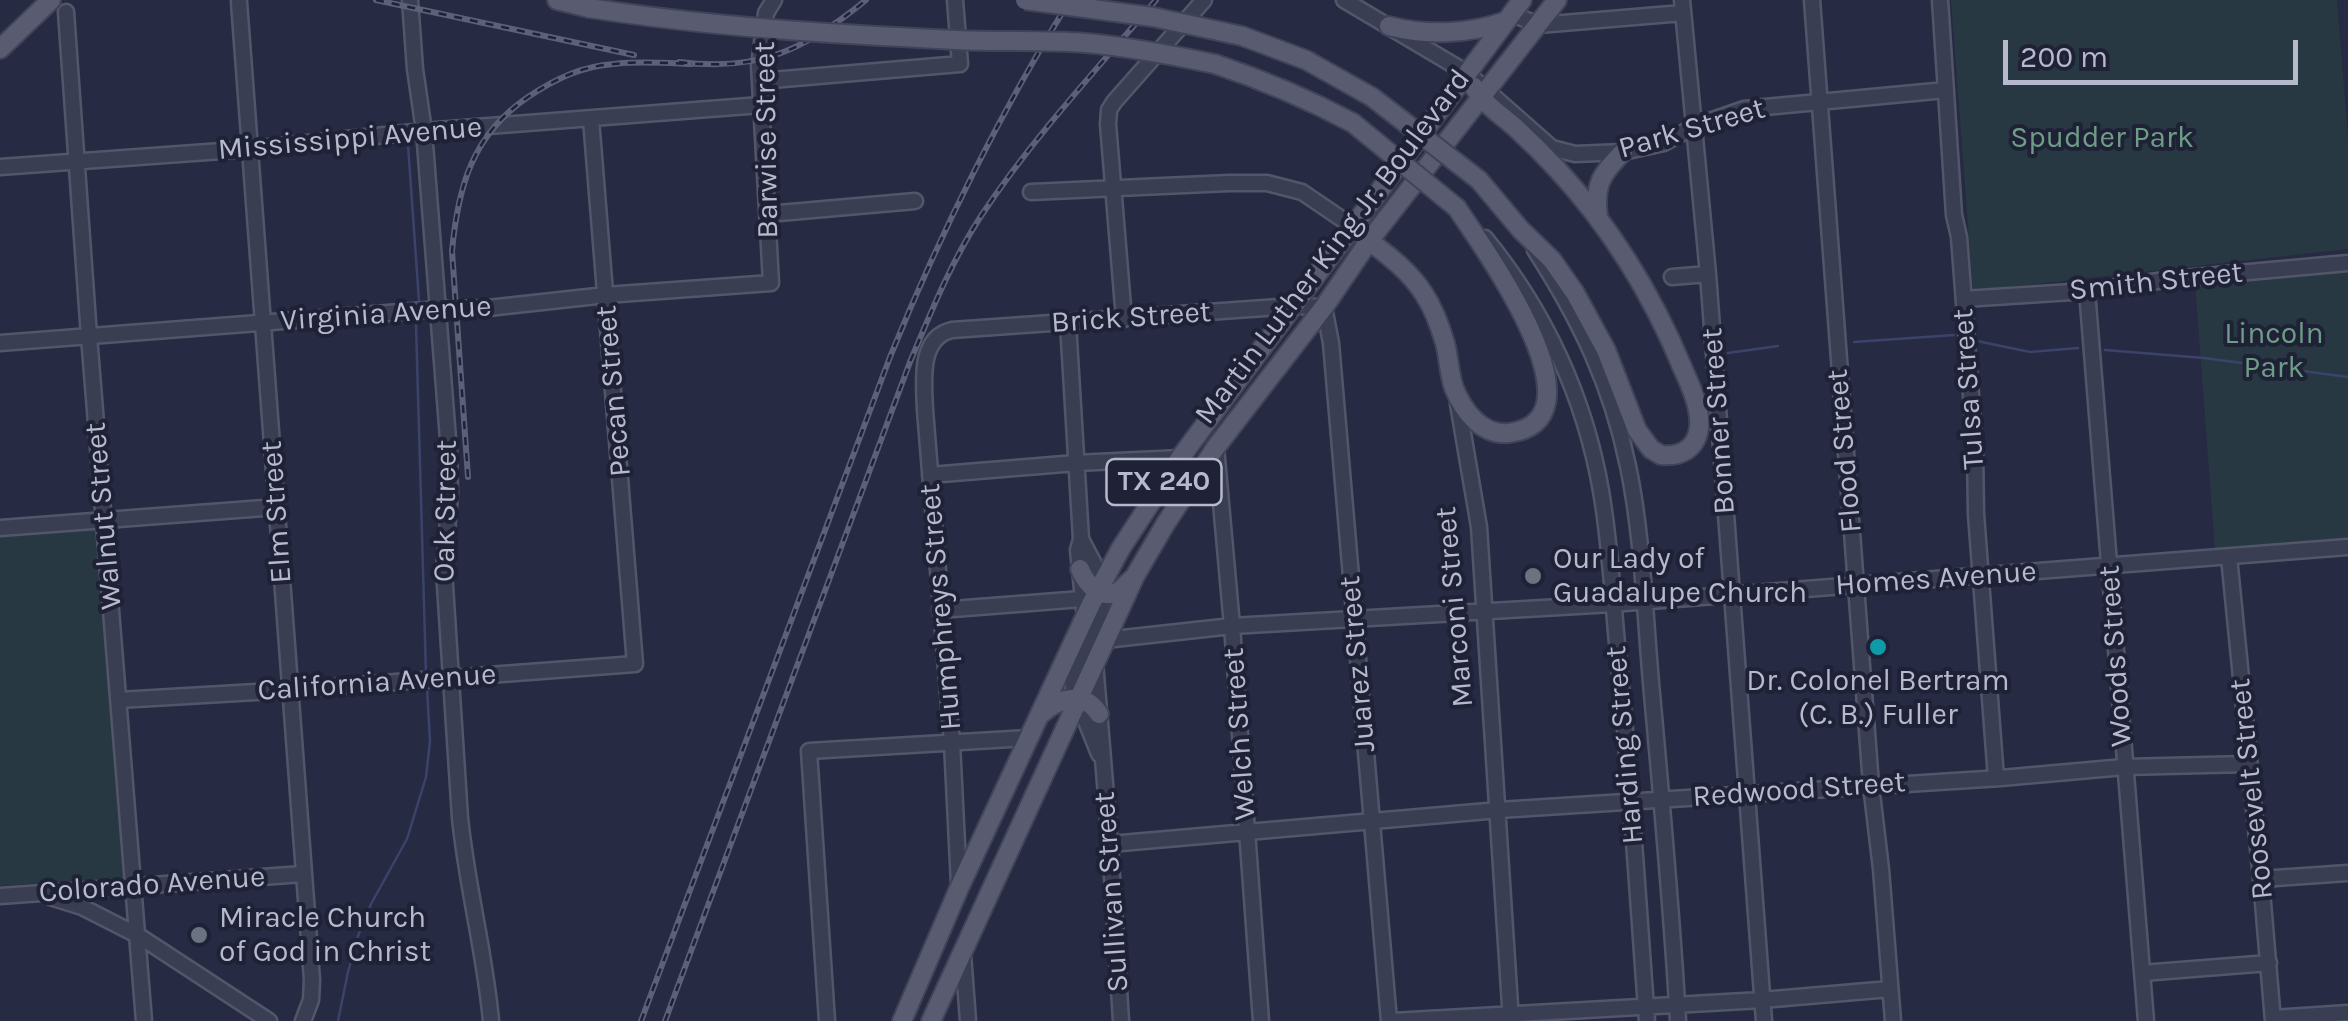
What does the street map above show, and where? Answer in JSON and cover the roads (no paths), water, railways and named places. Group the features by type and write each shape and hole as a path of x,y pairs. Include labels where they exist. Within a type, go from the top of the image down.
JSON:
{"main road":[{"path":"557,0 737,28 962,41 1084,43 1152,51 1215,64 1316,102 1353,123 1457,208 1522,313 1539,352 1548,390 1539,417 1530,426 1505,434 1483,428 1472,420 1454,388"},
{"path":"1025,0 1153,17 1242,36 1306,60 1372,97 1479,180 1552,260 1575,292 1606,350 1643,440 1661,455 1682,454 1696,439 1699,413 1663,322 1598,218 1467,73"},
{"name":"Martin Luther King Jr. Boulevard","path":"931,1021 1135,576 1166,523 1216,446 1557,0"},
{"path":"0,48 59,6"},
{"path":"1389,26 1413,32 1487,28 1513,12"},
{"name":"Martin Luther King Jr. Boulevard","path":"902,1021 1038,716 1122,548 1180,458 1513,12"},
{"path":"1598,218 1599,183 1623,152"},
{"name":"Marconi Street","path":"1352,226 1400,266 1423,292 1436,316 1454,388"},
{"path":"1080,569 1095,596 1118,592 1135,576"},
{"path":"1038,716 1065,698 1078,698 1094,706 1099,714"}],"street":[{"name":"Oak Street","path":"410,0 450,471 444,570 463,850 491,1021"},
{"name":"Barwise Street","path":"771,283 759,65 766,13 774,0"},
{"path":"760,81 960,64 955,0"},
{"path":"1124,320 1108,118 1122,91 1204,0"},
{"path":"1344,0 1467,73"},
{"name":"Flood Street","path":"1812,0 1871,785 1893,1021"},
{"name":"Tulsa Street","path":"1940,0 1996,778"},
{"name":"Elm Street","path":"239,2 312,980 311,1000 303,1021"},
{"name":"Walnut Street","path":"59,6 78,161 144,1021"},
{"path":"1513,12 1539,25 1683,6"},
{"name":"Bonner Street","path":"1683,6 1708,274 1764,1021"},
{"name":"Park Street","path":"1483,93 1552,148 1575,154 1623,152 1664,143 1694,126 1744,109 1946,90"},
{"name":"Mississippi Avenue","path":"0,167 762,105"},
{"name":"Pecan Street","path":"591,119 635,664"},
{"path":"1031,192 1267,183 1315,198 1352,226"},
{"path":"768,214 915,200"},
{"name":"Harding Street","path":"1457,208 1516,278 1536,310 1573,387 1590,442 1601,492 1632,802 1646,1013"},
{"name":"Harding Street","path":"1521,230 1567,300 1592,352 1608,392 1629,468 1662,800 1678,1021"},
{"name":"Smith Street","path":"1964,300 2348,263"},
{"path":"1672,277 1708,274"},
{"name":"Virginia Avenue","path":"0,343 771,283"},
{"name":"Woods Street","path":"2087,290 2146,1021"},
{"name":"Brick Street","path":"939,333 1293,306 1324,307"},
{"name":"Juarez Street","path":"1324,307 1331,343 1391,1021"},
{"path":"940,610 1095,596 1081,539 1068,323"},
{"name":"Humphreys Street","path":"939,333 932,341 925,375 960,886"},
{"name":"Marconi Street","path":"1454,388 1463,420 1479,526 1510,1017"},
{"name":"Welch Street","path":"1216,446 1261,1021"},
{"path":"930,475 1180,458"},
{"path":"0,528 277,507"},
{"path":"1080,569 1081,539"},
{"name":"Homes Avenue","path":"1105,640 1232,626 1612,604 2348,548"},
{"name":"Roosevelt Street","path":"2229,556 2273,1019"},
{"name":"Sullivan Street","path":"1095,596 1095,662 1121,1021"},
{"name":"Sullivan Street","path":"1095,596 1073,689 1104,763"},
{"name":"California Avenue","path":"119,700 635,664"},
{"path":"828,1021 809,751 1028,738"},
{"name":"Redwood Street","path":"1110,844 1498,810 2124,767 2248,764"},
{"path":"2262,879 2348,873"},
{"name":"Colorado Avenue","path":"0,896 303,874"},
{"path":"34,894 82,907 139,936 269,1021"},
{"path":"963,948 968,1021"},
{"path":"2142,973 2268,963"},
{"path":"1391,1021 1646,1013 1677,1004 1890,989"},
{"path":"2273,1019 2348,1013"}],"waterway":[{"path":"408,145 419,301"},
{"path":"416,325 426,674"},
{"path":"1854,342 1954,335"},
{"path":"1977,341 2030,352 2078,348"},
{"path":"1728,353 1778,346"},
{"path":"2105,350 2348,377"},
{"path":"338,1021 358,936 407,839 426,777 430,741 427,688"}],"railway":[{"path":"376,0 634,55"},
{"path":"679,62 733,64 780,54 822,32 866,0"},
{"path":"641,1021 909,311 995,130 1070,0"},
{"path":"665,1021 910,362 951,269 970,233 1021,160 1156,0"},
{"path":"468,477 452,251 471,164 493,128 509,112 538,90 569,74 624,63 692,64"}],"place":[{"name":"Our Lady of Guadalupe Church","path":"1533,576"},
{"name":"Dr. Colonel Bertram (C. B.) Fuller","path":"1878,647"},
{"name":"Miracle Church of God in Christ","path":"199,935"}],"park label":[{"name":"Spudder Park","path":"2102,138"},
{"name":"Lincoln Park","path":"2274,351"}]}
